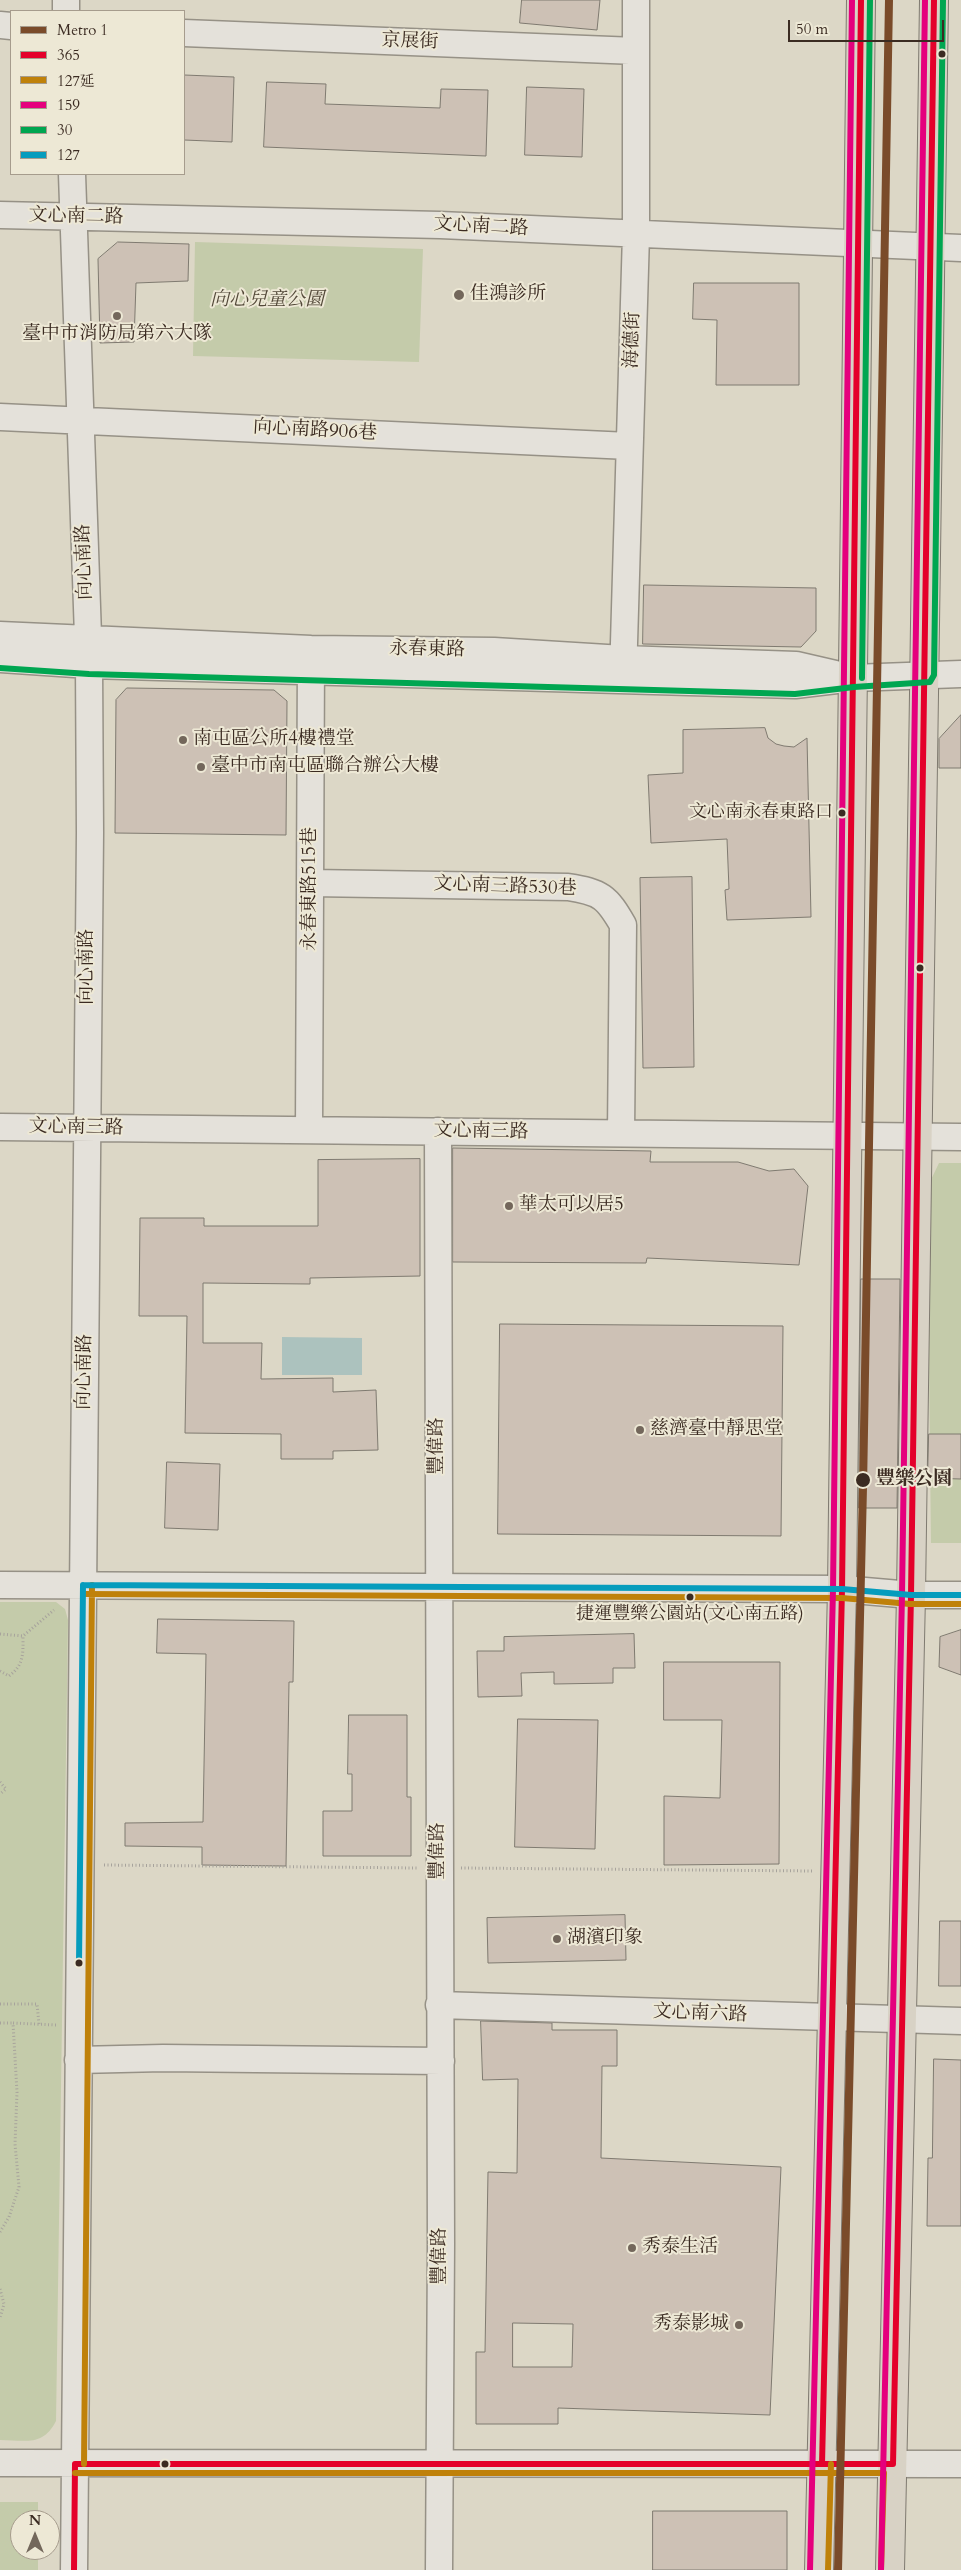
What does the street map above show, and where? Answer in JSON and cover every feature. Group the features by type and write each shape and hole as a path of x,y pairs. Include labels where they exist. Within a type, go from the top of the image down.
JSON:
{"main road":[{"path":"819,2570 842,1589 861,0"},
{"path":"890,2570 911,1595 934,0"}],"street":[{"name":"海德街","path":"623,670 636,234 636,0"},
{"name":"京展街","path":"185,34 636,51"},
{"name":"向心南路","path":"72,175 89,665 87,1128 74,2570"},
{"name":"文心南二路","path":"0,215 440,225 961,248"},
{"name":"向心南路906巷","path":"0,417 629,446"},
{"name":"永春東路","path":"0,636 88,639 312,660"},
{"name":"永春東路","path":"0,659 89,665 312,660 623,670 796,665 853,678 961,674"},
{"name":"永春東路515巷","path":"309,1130 312,660"},
{"name":"文心南三路530巷","path":"311,883 568,887 594,891 610,902 624,925 621,1133"},
{"name":"文心南三路","path":"0,1127 961,1137"},
{"name":"豐偉路","path":"438,1131 439,2005 441,2061 439,2570"},
{"path":"0,1585 842,1589 911,1595 961,1595"},
{"name":"文心南六路","path":"439,2005 961,2021"},
{"path":"78,2060 163,2058 441,2061"},
{"path":"0,2463 961,2464"}],"path":[{"path":"0,1634 23,1636 55,1608"},
{"path":"0,1671 9,1676 19,1669 23,1652 23,1636"},
{"path":"0,1782 6,1789 0,1794"},
{"path":"0,2004 37,2004 39,2024"},
{"path":"0,2023 79,2026"},
{"path":"0,2232 9,2217 19,2187 15,2144 17,2092 13,2023"},
{"path":"0,2289 4,2304 0,2318"}],"green space":[{"name":"向心兒童公園","path":"195,242 423,249 419,362 193,356"},
{"path":"939,1163 961,1163 961,1543 931,1543 927,1188"},
{"path":"0,1602 56,1602 65,1609 68,1620 56,2421 45,2435 25,2441 0,2440"},
{"path":"0,2502 38,2502 38,2510 10,2510 10,2560 38,2560 38,2570 0,2570"}],"water":[{"path":"282,1337 362,1338 362,1375 282,1375"}],"building":[{"path":"522,0 600,0 597,30 520,23"},
{"path":"185,75 234,77 232,142 185,140"},
{"path":"267,82 326,84 325,104 440,108 441,89 488,90 486,156 264,147"},
{"path":"527,87 584,89 582,157 525,155"},
{"name":"臺中市消防局第六大隊","path":"118,242 189,244 188,281 136,283 134,342 100,343 98,259"},
{"path":"694,283 799,283 799,385 716,385 717,320 693,319"},
{"path":"644,585 816,588 816,631 801,647 643,644"},
{"name":"臺中市南屯區聯合辦公大樓","path":"127,688 274,690 287,701 286,835 115,833 116,700"},
{"path":"961,715 961,768 939,768 939,739"},
{"path":"765,728 768,738 776,744 784,746 794,747 807,738 811,917 727,920 725,890 729,889 727,839 651,843 648,775 683,773 683,730"},
{"path":"692,877 694,1067 643,1068 640,878"},
{"path":"453,1148 651,1151 650,1162 738,1162 769,1171 794,1169 808,1186 799,1265 647,1258 646,1263 453,1262"},
{"path":"420,1159 420,1276 310,1278 310,1284 203,1283 203,1343 262,1343 261,1379 333,1378 333,1392 376,1390 378,1450 333,1451 333,1459 281,1459 281,1434 185,1433 187,1316 139,1316 140,1218 204,1218 204,1226 318,1226 318,1160"},
{"path":"861,1279 900,1279 897,1508 859,1508"},
{"name":"慈濟臺中靜思堂","path":"500,1324 783,1326 781,1536 498,1534"},
{"path":"929,1434 961,1434 961,1479 928,1478"},
{"path":"167,1462 220,1464 218,1530 165,1528"},
{"path":"158,1619 294,1621 293,1682 289,1682 286,1866 202,1865 202,1847 125,1846 125,1823 203,1822 206,1654 157,1653"},
{"path":"961,1630 961,1675 939,1667 940,1637"},
{"path":"634,1634 635,1668 613,1668 613,1683 554,1684 554,1672 521,1673 522,1696 478,1697 477,1651 504,1651 504,1637"},
{"path":"664,1662 780,1662 779,1864 664,1865 664,1796 720,1798 722,1720 664,1720"},
{"path":"349,1715 407,1715 407,1797 411,1797 411,1856 323,1856 323,1811 352,1811 352,1774 348,1774"},
{"path":"518,1719 598,1720 595,1849 515,1847"},
{"name":"湖濱印象","path":"625,1915 626,1960 488,1963 487,1918"},
{"path":"940,1921 961,1921 961,1986 939,1986"},
{"name":"秀泰生活","path":"481,2021 552,2023 552,2030 617,2030 617,2066 602,2066 601,2158 781,2167 770,2415 558,2408 558,2424 476,2424 476,2352 485,2352 488,2172 517,2173 518,2079 483,2080","holes":["513,2323 573,2324 572,2367 513,2367"]},
{"path":"934,2059 961,2060 961,2226 927,2226 928,2158 932,2158"},
{"path":"653,2511 787,2511 787,2570 653,2570"}],"metro line":[{"name":"1","path":"838,2570 863,1487 889,0"}],"transit line":[{"name":"159","path":"810,2570 833,1589 852,0"},
{"name":"365","path":"822,2464 842,1589 861,0"},
{"name":"30","path":"862,678 870,0"},
{"name":"159","path":"881,2570 902,1595 925,0"},
{"name":"365","path":"75,2464 893,2464 911,1595 934,0"},
{"name":"30","path":"0,668 89,674 795,694 854,687 930,682 934,675 943,0"},
{"name":"127","path":"83,1585 842,1589 911,1595 961,1595"},
{"name":"127","path":"79,1963 83,1585"},
{"name":"127延","path":"84,2464 92,1585"},
{"name":"127延","path":"83,1594 842,1598 910,1604 961,1604"},
{"name":"365","path":"74,2570 75,2464"},
{"name":"127延","path":"828,2570 831,2464"},
{"name":"127延","path":"75,2473 884,2473 881,2570"}],"place":[{"name":"佳鴻診所","path":"459,295"},
{"name":"臺中市消防局第六大隊","path":"117,316"},
{"name":"南屯區公所4樓禮堂","path":"183,740"},
{"name":"臺中市南屯區聯合辦公大樓","path":"201,767"},
{"name":"文心南永春東路口","path":"842,813"},
{"name":"華太可以居5","path":"509,1206"},
{"name":"慈濟臺中靜思堂","path":"640,1430"},
{"name":"豐樂公園","path":"863,1480"},
{"name":"捷運豐樂公園站(文心南五路)","path":"690,1597"},
{"name":"湖濱印象","path":"557,1939"},
{"name":"秀泰生活","path":"632,2248"},
{"name":"秀泰影城","path":"739,2325"}]}
